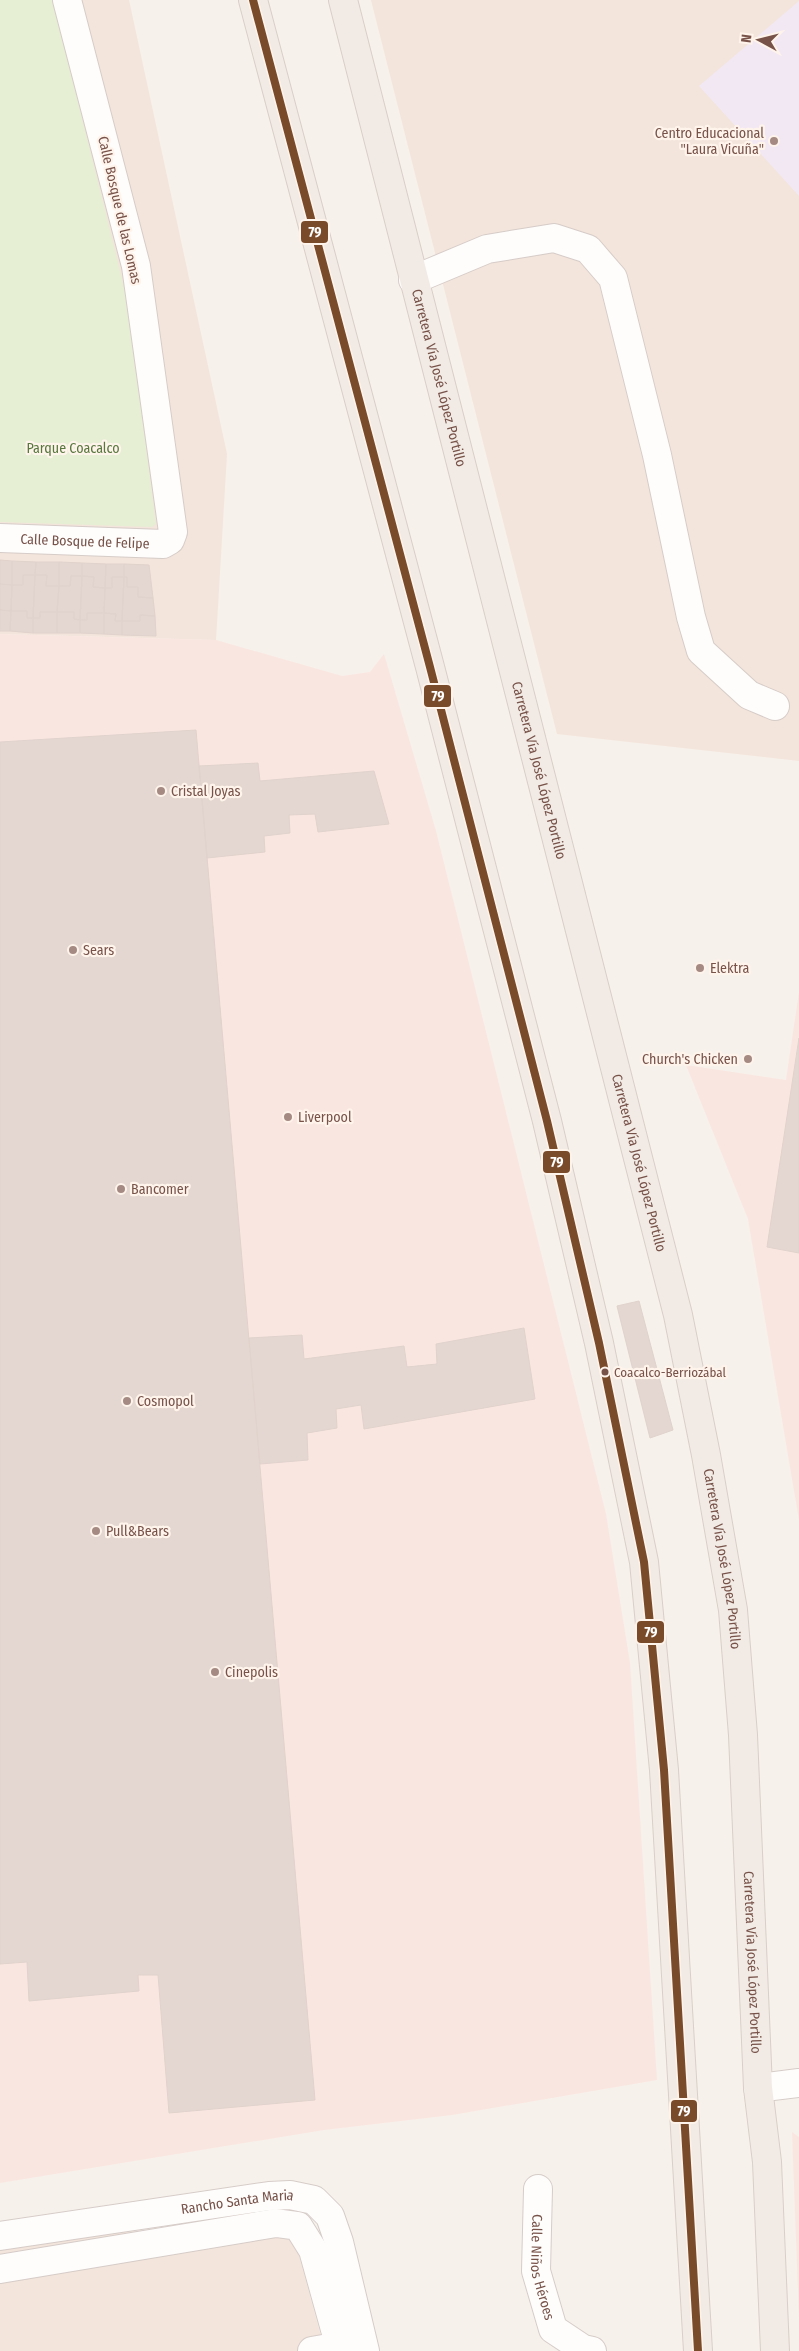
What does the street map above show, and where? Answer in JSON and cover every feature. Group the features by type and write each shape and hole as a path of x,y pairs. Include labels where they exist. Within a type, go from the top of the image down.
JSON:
{"main road":[{"name":"Carretera Vía José López Portillo","path":"343,0 413,280 553,816 676,1305 706,1455 733,1610 744,1735 758,2088 766,2162 775,2351"},
{"path":"252,7 430,667 547,1121 599,1343 644,1562 664,1770 698,2351"}],"street":[{"name":"Calle Bosque de las Lomas","path":"67,0 136,266 173,532 170,540"},
{"path":"413,280 487,249 554,238 588,249 613,278 657,456 691,617 701,651 749,695 775,706"},
{"name":"Calle Bosque de Felipe","path":"0,538 163,544 170,540"},
{"path":"758,2088 799,2083"},
{"name":"Calle Niños Héroes","path":"538,2189 536,2271 553,2329 584,2349 592,2351"},
{"name":"Rancho Santa Maria","path":"0,2236 269,2196 290,2196 314,2200 330,2216 339,2242 349,2349"},
{"name":"Rancho Santa Maria","path":"0,2269 276,2223 298,2226 313,2250 349,2349"},
{"path":"312,2351 349,2349"}],"shaded area":[{"path":"0,0 129,0 227,454 216,640 0,634"},
{"path":"371,0 799,0 799,761 557,734"},
{"name":"Centro Educacional \"Laura Vicuña\"","path":"799,1 799,196 699,86"},
{"path":"0,634 216,640 342,676 370,672 384,654 436,831 606,1514 630,1663 657,2080 452,2115 324,2130 0,2183"},
{"path":"799,992 799,1520 748,1219 686,1065 786,1080"},
{"path":"792,2132 799,2137 799,2319"},
{"path":"292,2230 325,2351 0,2351 0,2233"}],"green space":[{"name":"Parque Coacalco","path":"0,0 53,0 128,303 156,524 152,527 0,522"}],"building":[{"path":"0,560 12,561 12,585 0,584"},
{"path":"12,561 36,562 35,575 23,575 23,585 12,585"},
{"path":"36,562 59,562 59,586 46,586 47,575 35,575"},
{"path":"59,562 82,563 82,576 71,576 70,586 59,586"},
{"path":"82,563 106,564 105,588 93,587 94,577 82,576"},
{"path":"106,564 124,564 124,577 112,577 112,588 105,588"},
{"path":"124,564 149,565 153,598 138,597 138,587 127,587 127,577 124,577"},
{"path":"23,575 35,575 33,618 27,618 27,611 11,611 12,585 23,585"},
{"path":"35,575 47,575 46,586 59,586 57,612 40,612 40,618 33,618"},
{"path":"71,576 82,576 80,620 74,619 74,612 57,612 59,586 70,586"},
{"path":"82,576 94,577 93,587 105,588 104,613 87,613 87,620 80,620"},
{"path":"112,577 124,577 122,621 115,621 116,614 104,613 105,588 112,588"},
{"path":"124,577 127,577 127,587 138,587 138,597 153,598 155,616 140,615 140,621 122,621"},
{"path":"0,584 12,585 11,611 0,610"},
{"path":"0,610 11,611 10,631 0,631"},
{"path":"11,611 27,611 27,618 33,618 33,633 10,631"},
{"path":"40,612 57,612 57,633 33,633 33,618 40,618"},
{"path":"57,612 74,612 74,619 80,620 80,633 57,633"},
{"path":"87,613 104,613 104,634 80,633 80,620 87,620"},
{"path":"104,613 116,614 115,621 122,621 122,635 104,634"},
{"path":"140,615 155,616 156,636 122,635 122,621 140,621"},
{"name":"Cosmopol","path":"196,730 315,2100 169,2113 158,1975 138,1975 139,1991 29,2001 27,1962 0,1964 0,742"},
{"path":"258,763 260,781 374,771 389,824 318,832 315,814 289,815 290,833 264,836 265,852 207,858 199,766"},
{"path":"799,1038 799,1253 767,1247"},
{"path":"639,1301 673,1430 650,1438 617,1306"},
{"path":"524,1328 535,1399 364,1429 361,1405 336,1409 337,1428 307,1433 308,1460 260,1464 249,1338 302,1335 304,1359 404,1346 407,1367 437,1364 436,1344"}],"transit line":[{"name":"79","path":"253,0 430,667 547,1121 599,1343 644,1562 664,1770 698,2351"}],"place":[{"name":"Centro Educacional \"Laura Vicuña\"","path":"774,141"},
{"name":"Cristal Joyas","path":"161,791"},
{"name":"Sears","path":"73,950"},
{"name":"Elektra","path":"700,968"},
{"name":"Church's Chicken","path":"748,1059"},
{"name":"Liverpool","path":"288,1117"},
{"name":"Bancomer","path":"121,1189"},
{"name":"Coacalco-Berriozábal","path":"605,1372"},
{"name":"Cosmopol","path":"127,1401"},
{"name":"Pull&Bears","path":"96,1531"},
{"name":"Cinepolis","path":"215,1672"}]}
